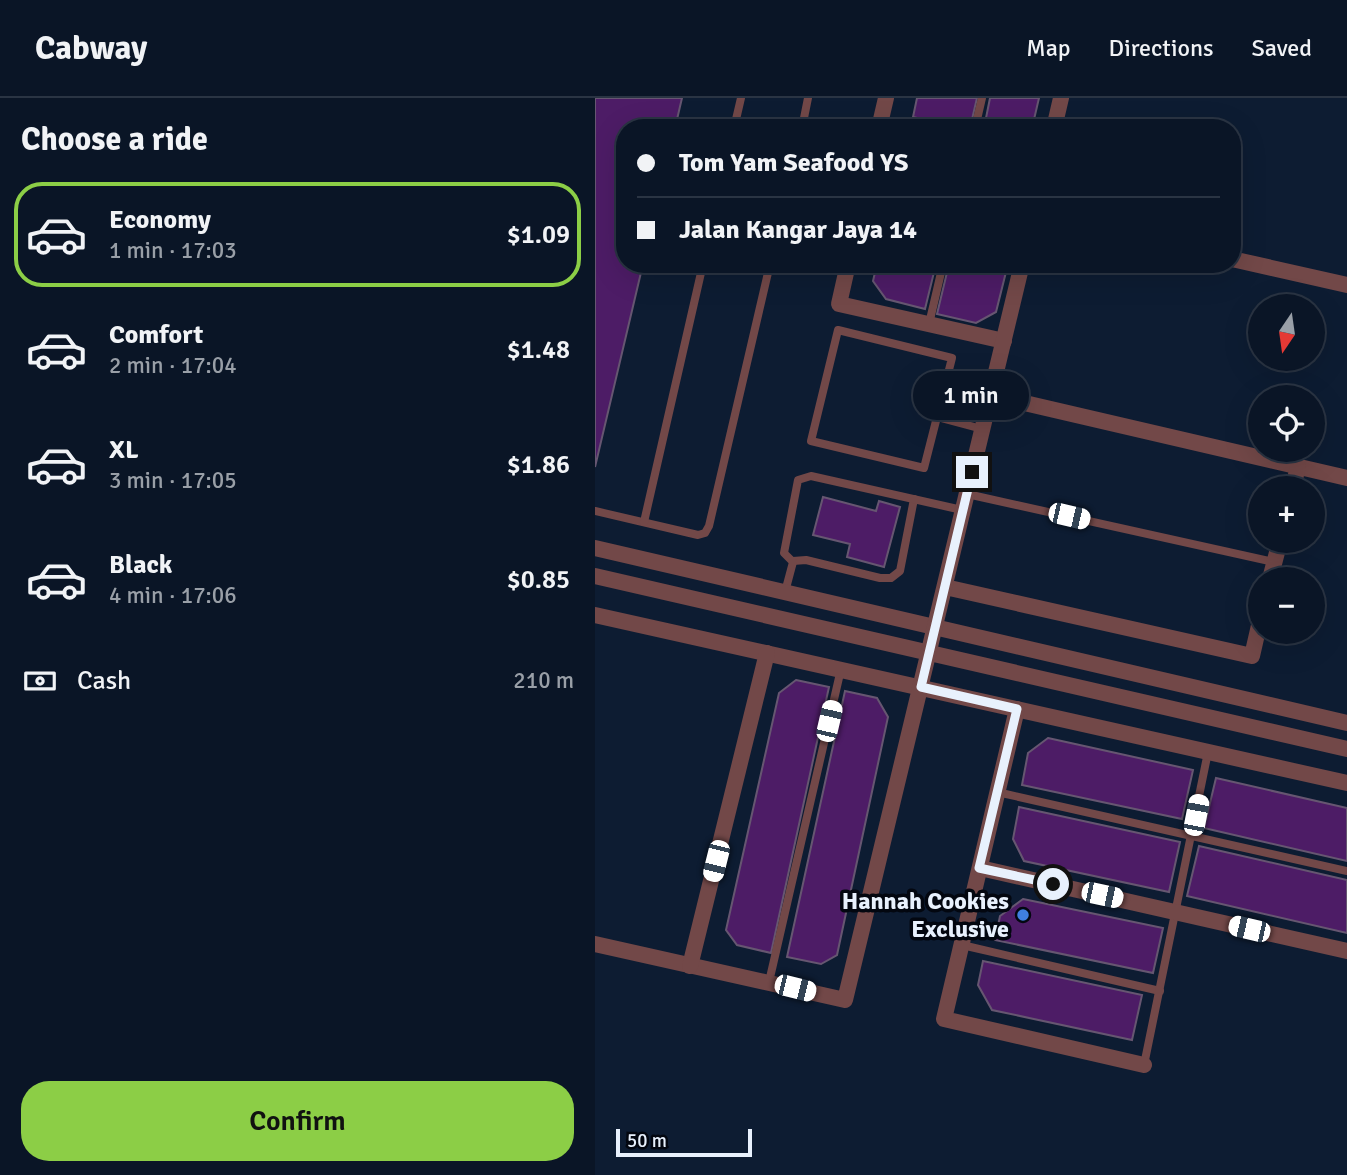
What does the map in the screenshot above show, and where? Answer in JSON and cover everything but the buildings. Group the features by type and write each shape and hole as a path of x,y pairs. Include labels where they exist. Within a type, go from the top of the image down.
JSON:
{"street":[{"path":"881,119 886,98"},
{"path":"1056,119 1061,98"},
{"path":"1241,261 1347,285"},
{"path":"846,273 839,304 1004,341"},
{"path":"595,944 845,1000 1020,273"},
{"path":"991,395 1347,478"},
{"path":"1296,476 1298,466"},
{"path":"595,548 1347,723"},
{"path":"1273,567 1277,553"},
{"path":"595,576 1347,749"},
{"path":"945,587 1252,656 1255,644"},
{"path":"595,615 1347,783"},
{"path":"690,966 767,653"},
{"path":"1017,709 944,1019 1145,1066"},
{"path":"979,868 1347,951"}],"lane":[{"path":"736,119 741,98"},
{"path":"803,119 809,98"},
{"path":"977,119 982,98"},
{"path":"644,522 701,273"},
{"path":"595,511 698,535 705,533 709,526 768,273"},
{"path":"929,324 941,273"},
{"path":"838,330 952,358 937,417 923,468 811,440 838,330"},
{"path":"937,417 982,429"},
{"path":"914,499 900,571 891,578 880,578 806,560 793,561 784,553 798,480 811,476 914,499 963,510"},
{"path":"967,494 1274,562"},
{"path":"785,593 793,561"},
{"path":"769,982 841,669"},
{"path":"1145,1066 1208,752"},
{"path":"997,792 1347,871"},
{"path":"962,945 1160,991"}],"place":[{"name":"Hannah Cookies Exclusive","path":"1023,915"}],"route":[{"path":"972,472 921,687 1017,709 979,868 1053,884"}]}
